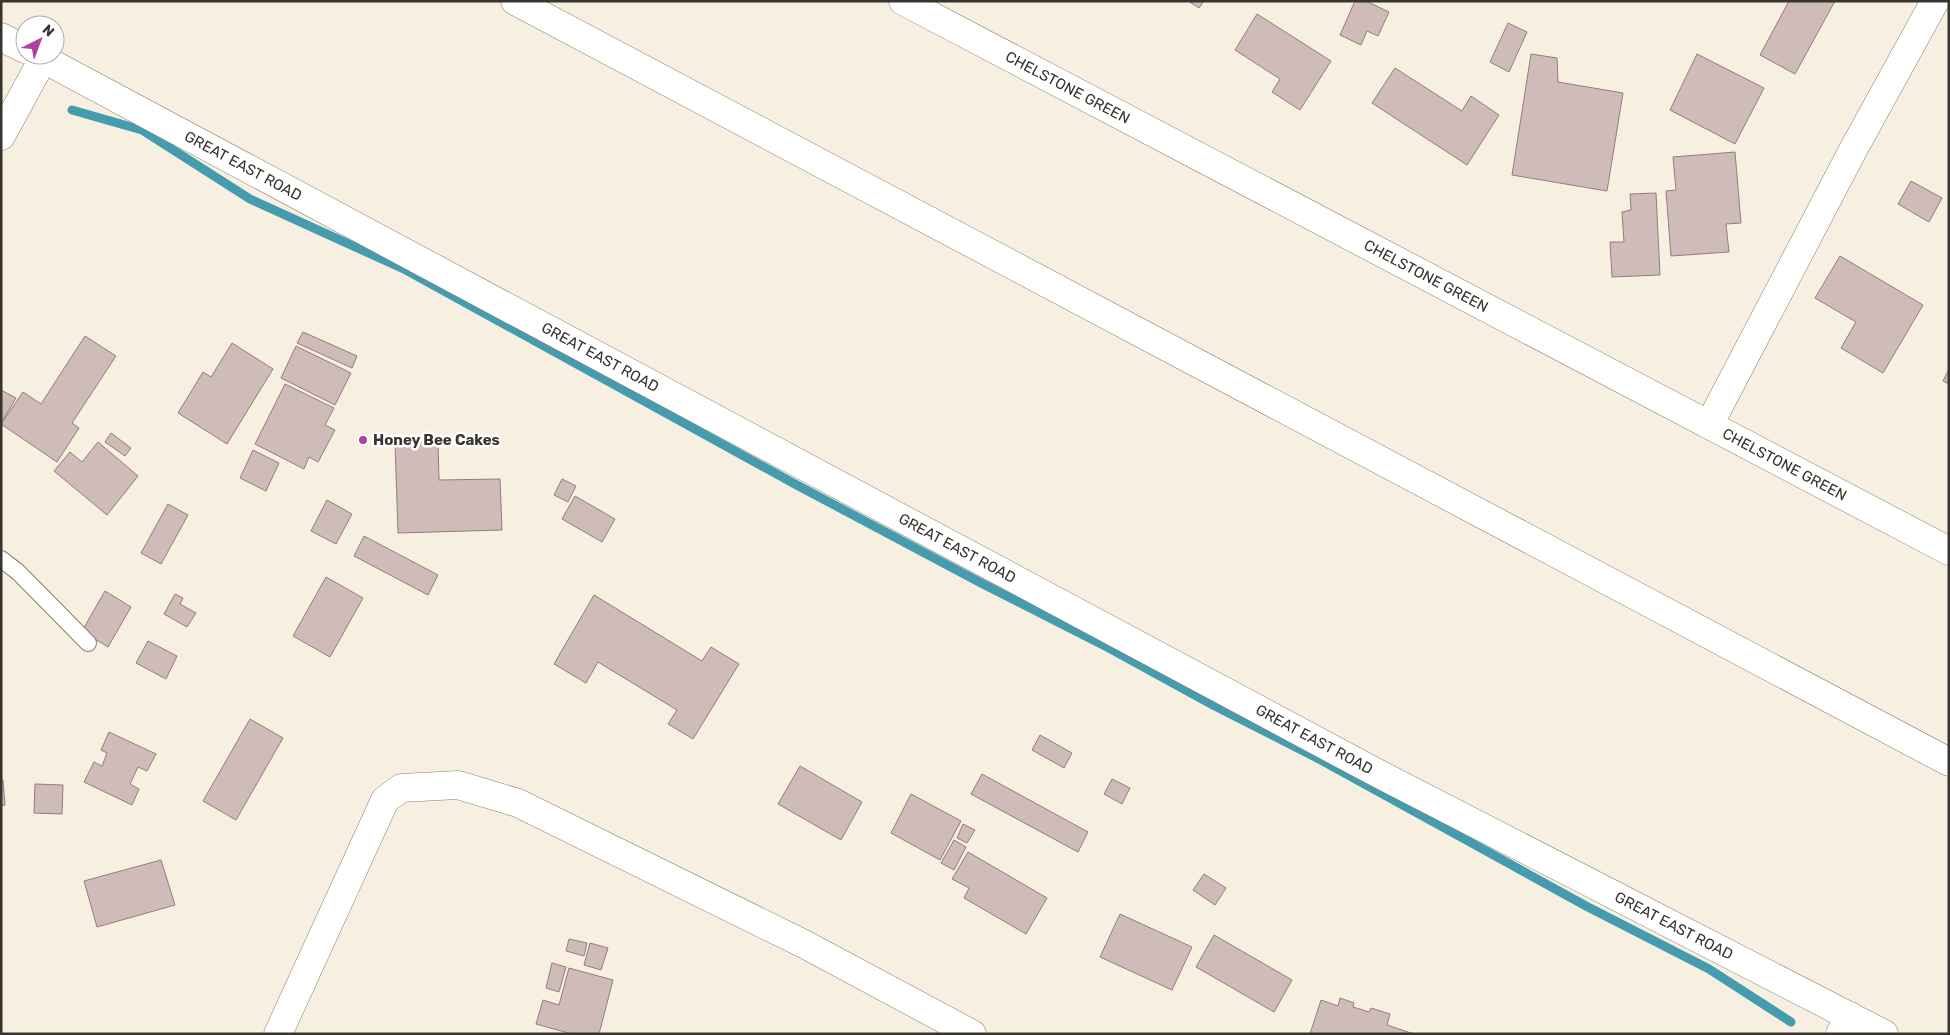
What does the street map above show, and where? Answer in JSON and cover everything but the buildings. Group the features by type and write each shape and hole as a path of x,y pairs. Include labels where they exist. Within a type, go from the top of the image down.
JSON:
{"main road":[{"path":"515,1 1949,762"},
{"name":"CHELSTONE GREEN","path":"903,1 1949,551"},
{"path":"1709,425 1935,1"},
{"name":"GREAT EAST ROAD","path":"1,37 15,44"},
{"path":"1,136 30,65"},
{"name":"GREAT EAST ROAD","path":"56,65 1845,1025 1884,1034"},
{"path":"278,1034 385,800 401,788 458,785 518,803 804,944 972,1034"}],"lane":[{"path":"1,559 18,572 88,643"}],"waterway":[{"path":"72,110 142,130 250,199 406,270 793,483 1321,760 1586,906 1709,969 1791,1022"}],"place":[{"name":"Honey Bee Cakes","path":"363,440"}]}
